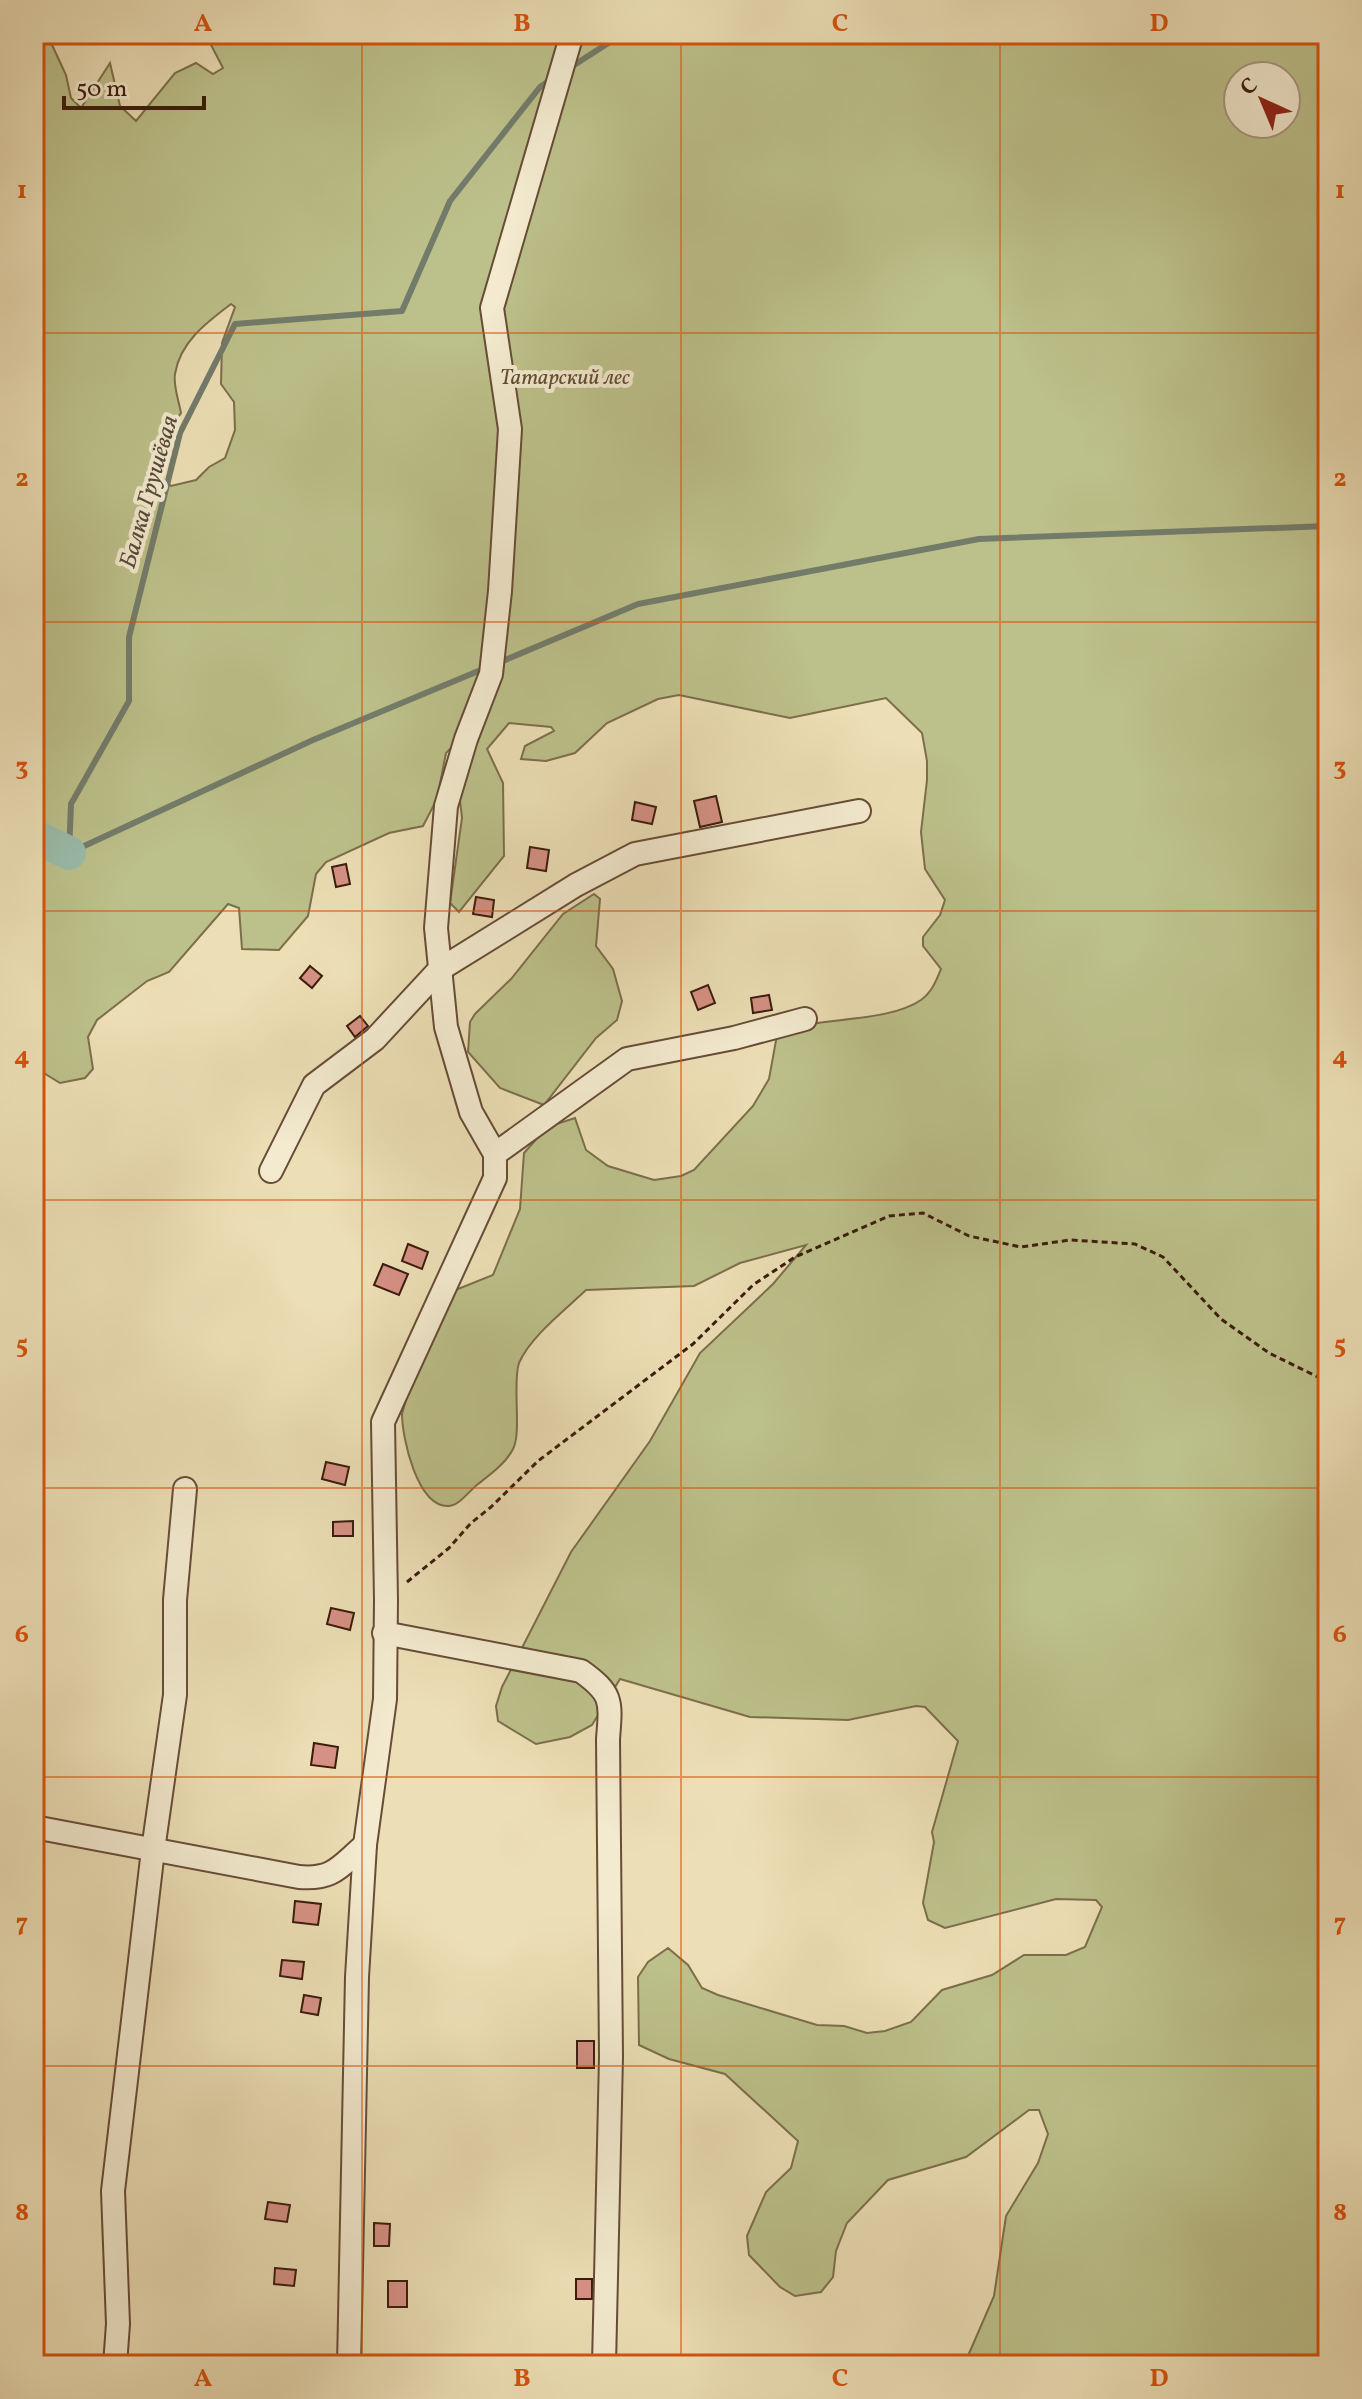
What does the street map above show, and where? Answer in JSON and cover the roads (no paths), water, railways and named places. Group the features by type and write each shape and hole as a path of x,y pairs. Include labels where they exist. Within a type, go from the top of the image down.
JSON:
{"street":[{"path":"349,2365 357,1977 365,1845 385,1699 383,1422 495,1178 495,1154 471,1112 446,1027 436,928 446,806 466,739 491,674 500,591 510,429 492,308 572,34"},
{"path":"271,1171 314,1085 375,1039 439,970 576,885 635,854 859,811"},
{"path":"495,1154 627,1059 734,1038 805,1019"},
{"path":"115,2365 118,2324 113,2191 153,1850 175,1695 175,1600 185,1489"},
{"path":"384,1633 581,1671 602,1685 610,1708 611,2057 604,2365"},
{"path":"34,1827 317,1879 333,1873 365,1845"}],"waterway":[{"name":"Балка Грушёвая","path":"568,69 613,40 617,34"},
{"name":"Балка Грушёвая","path":"488,667 313,740 69,853 71,804 129,701 129,637 180,433 235,324 402,311 450,201 540,87 552,79"},
{"path":"498,663 638,604 979,539 1328,526"},
{"path":"34,836 69,853"}],"park label":[{"name":"Татарский лес","path":"565,378"}]}
